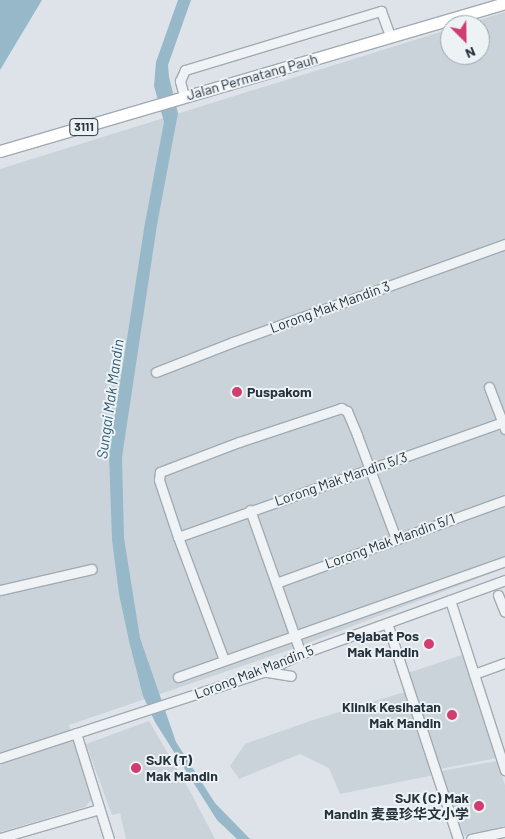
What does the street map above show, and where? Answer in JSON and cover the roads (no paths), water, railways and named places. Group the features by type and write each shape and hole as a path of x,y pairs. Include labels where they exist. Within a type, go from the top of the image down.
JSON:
{"main road":[{"name":"Jalan Permatang Pauh","path":"0,151 505,3"}],"street":[{"path":"179,98 180,81 185,70 381,11 390,36"},
{"name":"Lorong Mak Mandin 3","path":"156,372 233,342 505,244"},
{"path":"489,387 504,424"},
{"path":"224,660 178,537 159,480 160,472 239,442 341,408 347,411 396,539"},
{"name":"Lorong Mak Mandin 5/3","path":"178,537 250,510 504,424"},
{"name":"Lorong Mak Mandin 5/1","path":"276,582 505,500"},
{"path":"250,510 300,654"},
{"path":"178,676 505,560"},
{"path":"0,590 92,569"},
{"name":"Lorong Mak Mandin 5","path":"0,758 263,672 300,654 505,580"},
{"path":"498,595 505,612"},
{"path":"450,600 503,756 505,770"},
{"path":"388,623 458,839"},
{"path":"474,674 505,663"},
{"path":"263,672 272,671 291,676"},
{"path":"76,733 109,839"},
{"path":"0,838 100,809"},
{"path":"472,839 505,832"}],"water":[{"path":"0,0 42,0 0,70"},
{"path":"178,0 191,0 168,65 178,113 157,225 122,457 124,538 140,638 176,742 215,803 250,839 237,839 217,820 155,722 143,696 119,594 112,540 109,454 145,223 164,122 154,86 156,62"}],"place":[{"name":"Puspakom","path":"237,392"},
{"name":"Pejabat Pos Mak Mandin","path":"429,644"},
{"name":"Klinik Kesihatan Mak Mandin","path":"452,715"},
{"name":"SJK (T) Mak Mandin","path":"136,768"},
{"name":"SJK (C) Mak Mandin 麦曼珍华文小学","path":"479,806"}],"water label":[{"name":"Sungai Mak Mandin","path":"110,399"}]}
